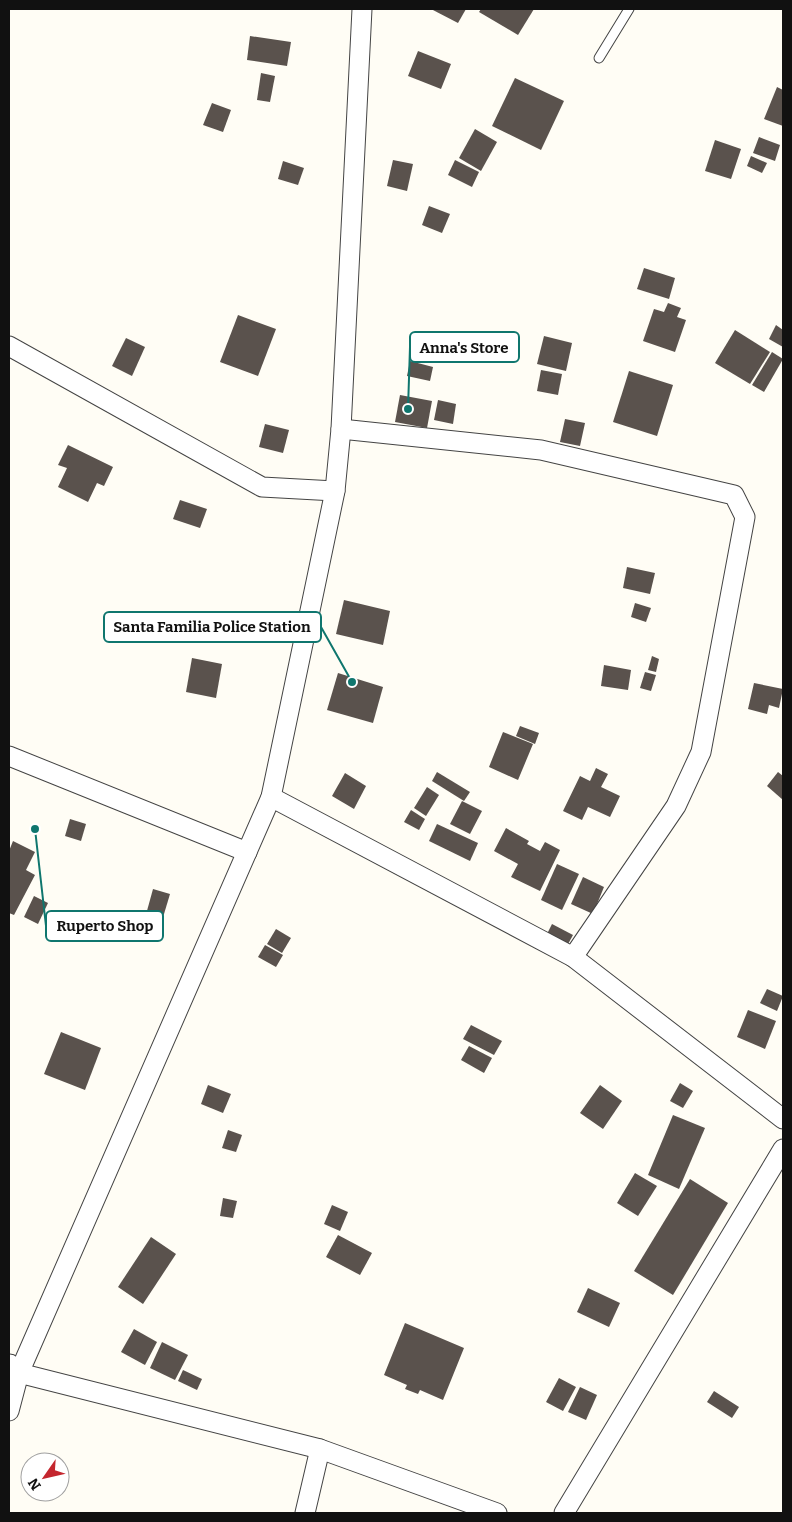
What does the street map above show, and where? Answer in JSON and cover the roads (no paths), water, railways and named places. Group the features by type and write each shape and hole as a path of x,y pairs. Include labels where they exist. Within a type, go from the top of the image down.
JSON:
{"street":[{"path":"9,1411 14,1368 271,797 335,491 341,429 362,9"},
{"path":"9,346 262,488 335,491"},
{"path":"341,429 541,450 734,495 745,518 701,752 676,806 573,957"},
{"path":"9,756 247,852"},
{"path":"271,797 573,957 783,1118"},
{"path":"564,1513 783,1149"},
{"path":"14,1368 320,1449 497,1513"},
{"path":"305,1513 320,1449"}],"lane":[{"path":"599,58 629,9"}],"place":[{"name":"Anna's Store","path":"408,409"},
{"name":"Santa Familia Police Station","path":"352,682"},
{"name":"Ruperto Shop","path":"35,829"}]}
